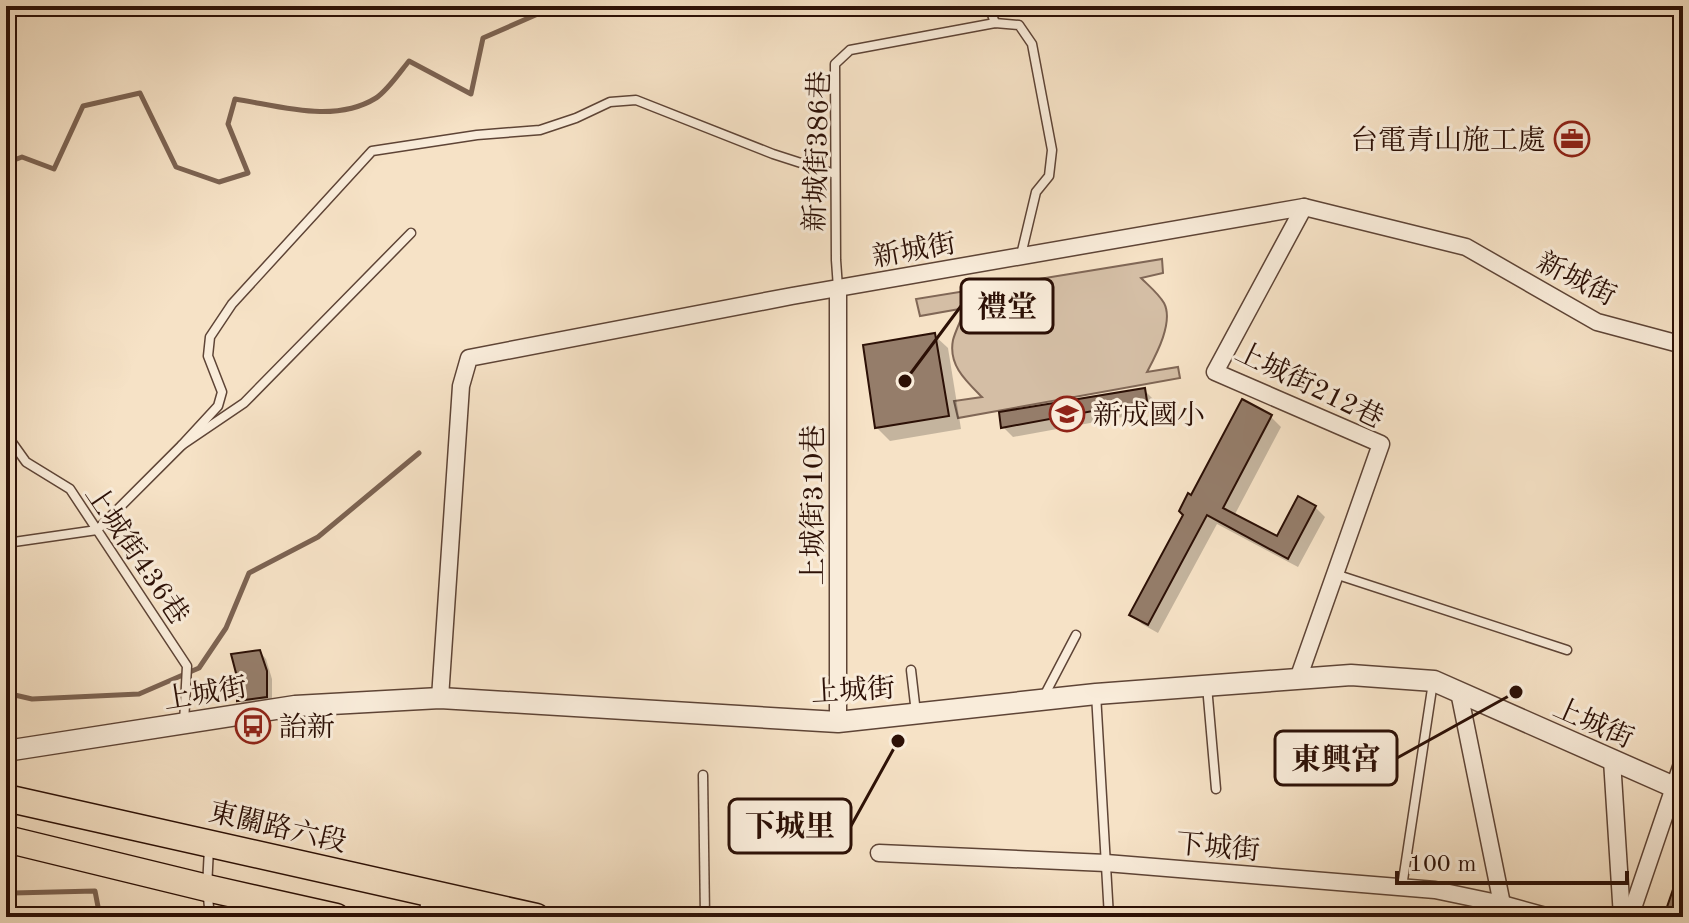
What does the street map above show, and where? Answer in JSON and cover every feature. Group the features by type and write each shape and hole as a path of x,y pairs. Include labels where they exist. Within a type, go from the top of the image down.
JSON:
{"main road":[{"name":"東關路六段","path":"6,798 209,844 429,905 536,917"},
{"path":"6,839 336,917"}],"street":[{"name":"新城街","path":"440,698 461,386 469,358 838,288 1304,207 1466,247 1597,322 1683,345"},
{"name":"上城街212巷","path":"1298,679 1381,444 1215,372 1304,207"},
{"name":"上城街310巷","path":"838,288 838,722"},
{"name":"上城街","path":"6,751 295,706 440,698 838,722 1096,694 1351,675 1434,681 1678,789"},
{"path":"1459,692 1502,904"},
{"path":"1612,760 1622,917"},
{"path":"1630,917 1678,789 1683,761"},
{"name":"下城街","path":"879,853 1106,863 1435,890 1549,917"}],"lane":[{"path":"989,6 995,23 1019,25 1032,44 1052,150 1049,176 1036,192 1021,256"},
{"name":"新城街386巷","path":"838,288 835,64 850,50 995,23"},
{"path":"7,543 97,530 182,445 218,406 222,392 208,356 210,337 232,304 372,151 477,135 540,130 610,102 636,100 773,154 835,174"},
{"path":"182,445 244,403 411,233"},
{"name":"上城街436巷","path":"6,434 26,462 70,489 187,666 184,724"},
{"path":"1335,574 1567,650"},
{"path":"1042,700 1076,635"},
{"path":"911,670 916,714"},
{"path":"1402,887 1434,681"},
{"path":"1207,685 1216,789"},
{"path":"1096,694 1109,917"},
{"path":"703,775 705,917"},
{"path":"209,844 207,888 210,917"}],"shaded area":[{"path":"1162,259 1163,273 1141,278 1159,296 1167,311 1163,338 1147,372 1178,367 1180,378 958,418 954,401 982,397 960,372 953,357 953,340 965,308 920,316 916,299"}],"building":[{"path":"935,333 949,416 875,428 863,345"},
{"path":"1145,388 1147,401 1001,428 999,412"},
{"path":"1242,399 1272,415 1223,508 1277,536 1298,496 1316,506 1288,559 1207,515 1148,625 1129,615 1183,515 1179,511 1188,493 1191,495"},
{"path":"260,650 267,671 267,697 237,701 237,677 231,654"},
{"path":"1683,866 1683,913 1667,907"}],"waterway":[{"path":"6,163 22,157 54,169 83,106 140,93 176,167 219,182 248,173 228,124 235,99 307,111 343,110 376,98 409,61 471,94 483,38 556,6"},
{"path":"6,693 32,699 139,694 199,668 226,628 249,573 318,537 419,453"},
{"path":"6,890 13,893 95,891 100,917"}],"place":[{"name":"台電青山施工處","path":"1572,139"},
{"name":"禮堂","path":"905,381"},
{"name":"新成國小","path":"1067,414"},
{"name":"東興宮","path":"1516,692"},
{"name":"詒新","path":"253,726"},
{"name":"下城里","path":"898,741"}]}
